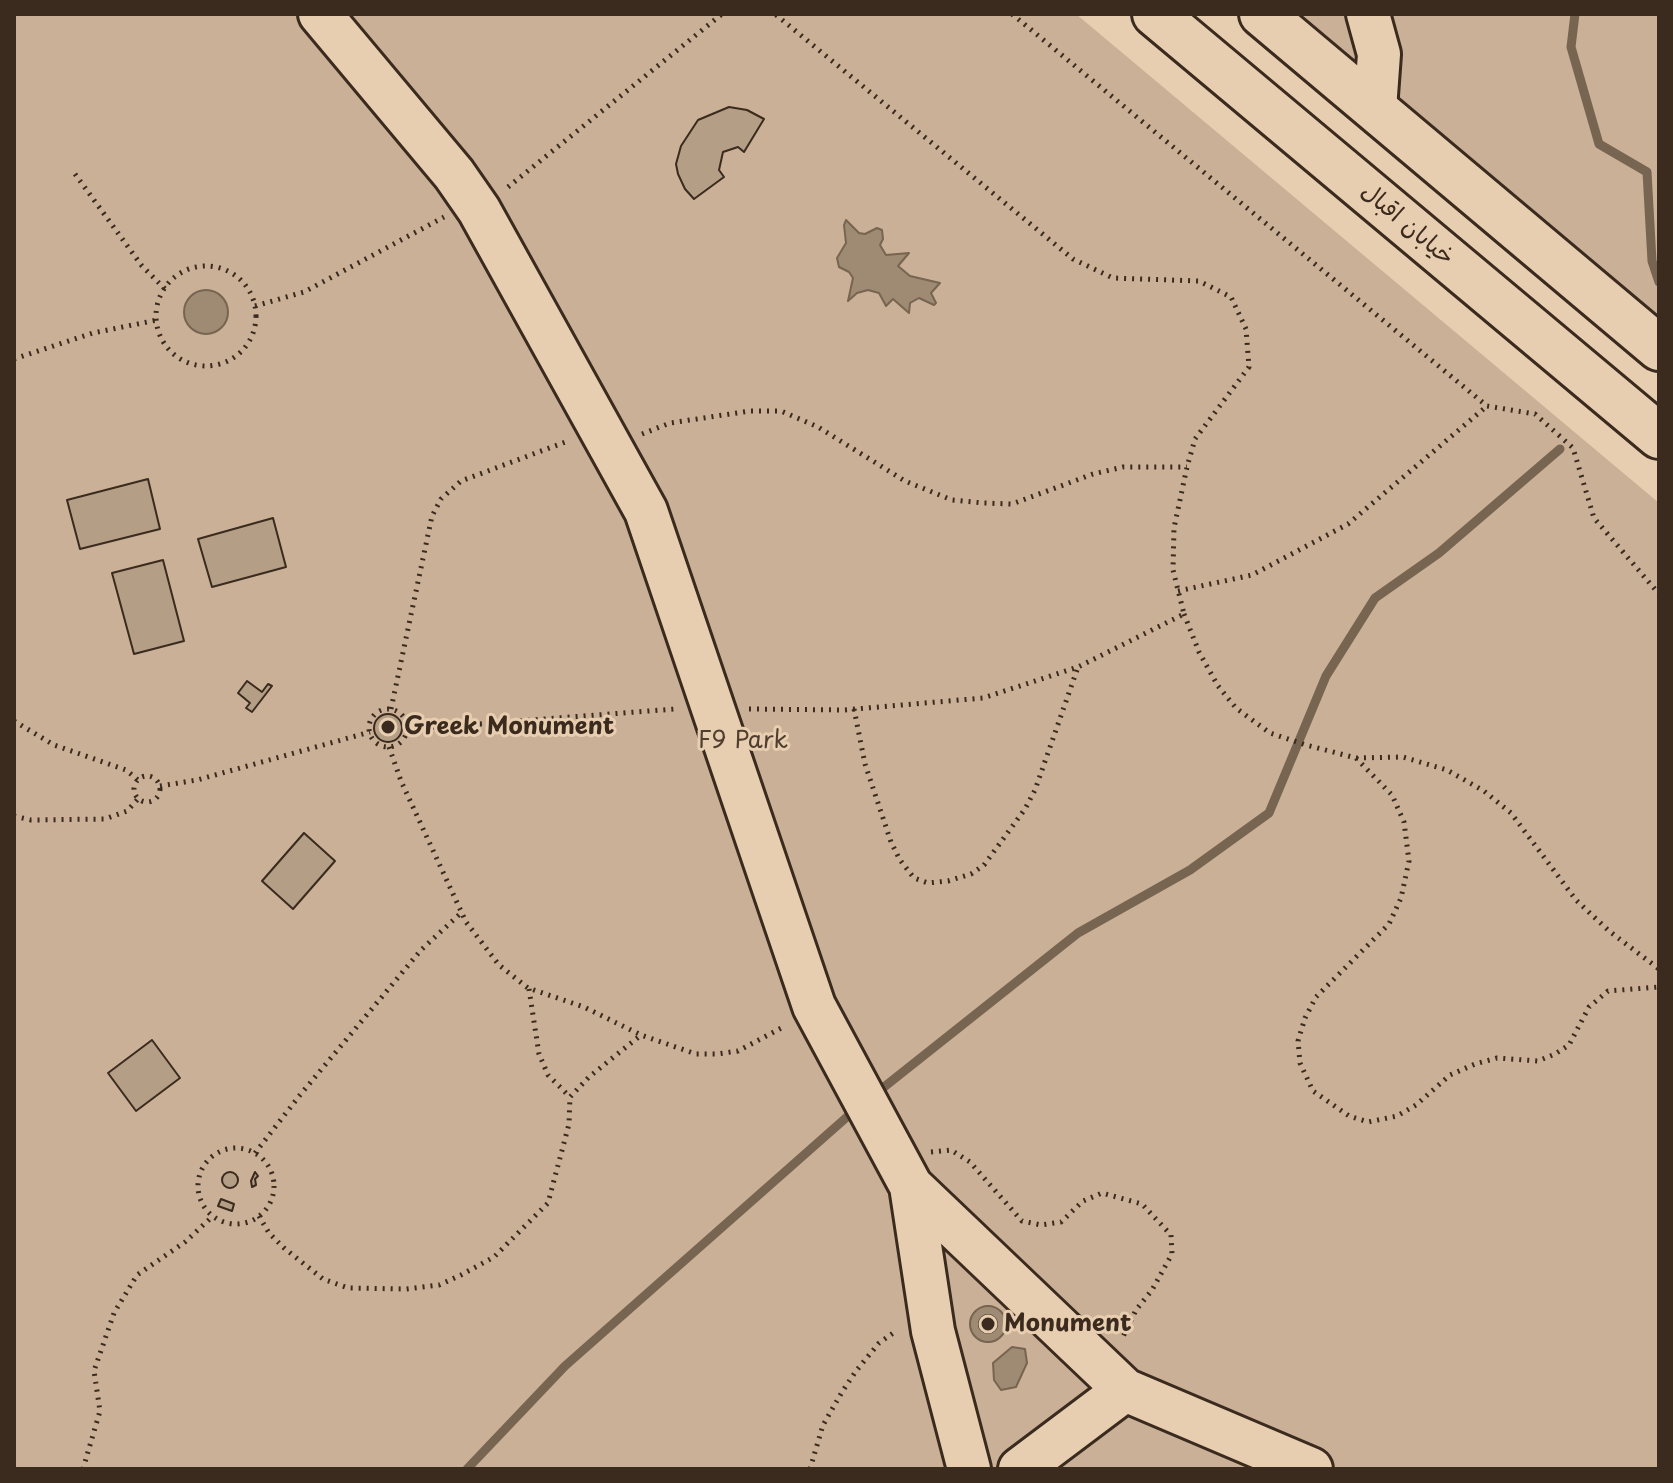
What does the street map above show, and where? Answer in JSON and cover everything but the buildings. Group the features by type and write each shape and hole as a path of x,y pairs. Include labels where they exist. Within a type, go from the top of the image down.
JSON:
{"main road":[{"name":"خیابان اقبال","path":"1155,14 1659,436"},
{"path":"1262,14 1659,348"}],"street":[{"path":"320,14 476,205 646,511 821,1020 899,1164 1117,1382 1311,1469"},
{"path":"1368,14 1379,54 1375,109"},
{"path":"899,1164 933,1331 969,1469"},
{"path":"1020,1469 1117,1382"}],"path":[{"path":"255,306 304,292 476,205 722,14"},
{"path":"775,14 1073,259 1113,278 1199,281 1231,297 1246,329 1249,367 1195,439 1174,528 1173,570 1184,614 1199,652 1218,686 1236,708 1270,733 1356,758 1403,757 1447,770 1484,791 1511,813 1576,900 1609,931 1659,969"},
{"path":"1012,14 1487,406 1535,414 1573,448 1594,518 1659,594"},
{"path":"75,174 142,266 165,289"},
{"path":"211,266 226,270 249,291 255,306 256,323 245,346 226,362 209,366 192,364 177,356 165,344 157,320 160,297 165,289 181,273 195,267 211,266"},
{"path":"14,359 93,333 157,320"},
{"path":"1178,591 1252,575 1348,524 1487,406"},
{"path":"391,709 432,516 441,499 461,481 541,453 670,423 750,411 781,411 818,427 905,481 952,500 1012,504 1093,474 1123,467 1187,467"},
{"path":"408,727 713,708 854,709 983,698 1078,667 1184,614"},
{"path":"854,709 865,764 900,860 914,878 928,883 948,881 971,874 984,865 1025,809 1035,790 1078,667"},
{"path":"391,709 403,715 408,727 403,740 389,747 376,742 369,726 379,711 391,709"},
{"path":"14,721 54,745 126,770 138,780"},
{"path":"160,786 197,780 370,732"},
{"path":"389,747 401,781 461,913 487,951 528,988 584,1007 641,1035 696,1054 738,1051 821,1020"},
{"path":"1356,758 1392,795 1404,822 1409,861 1401,898 1389,924 1316,997 1305,1018 1298,1041 1300,1063 1313,1091 1349,1116 1368,1122 1397,1116 1416,1105 1450,1075 1475,1064 1497,1058 1538,1061 1555,1054 1569,1045 1589,1007 1608,991 1659,987"},
{"path":"150,777 160,786 159,794 145,802 138,799 134,787 138,780 150,777"},
{"path":"14,816 31,820 105,819 127,811 138,799"},
{"path":"255,1153 384,993 421,950 461,913"},
{"path":"528,988 539,1054 548,1075 570,1097"},
{"path":"259,1216 269,1233 323,1279 348,1288 406,1289 439,1285 494,1257 548,1203 569,1124 570,1097 589,1077 641,1035"},
{"path":"244,1148 265,1161 274,1183 273,1196 259,1216 248,1222 224,1222 205,1207 199,1196 201,1170 218,1152 244,1148"},
{"path":"899,1164 951,1150 970,1162 1022,1221 1041,1225 1061,1222 1083,1201 1102,1193 1142,1204 1171,1235 1172,1254 1125,1331 1117,1382"},
{"path":"83,1469 100,1411 94,1371 114,1313 137,1275 192,1236 213,1216"},
{"path":"810,1469 823,1425 856,1371 879,1343 929,1307"}],"green space":[{"name":"F9 Park","path":"14,14 1076,14 1659,503 1659,1469 14,1469"},
{"path":"1262,14 1659,14 1659,348"}],"shaded area":[{"path":"846,220 859,233 865,234 877,228 882,230 880,245 886,255 909,253 898,266 910,276 940,283 931,293 936,303 934,305 919,298 910,303 909,313 893,299 886,306 879,293 868,290 857,293 848,301 853,278 839,267 837,258 846,243"},
{"path":"206,290 221,297 228,312 221,327 206,334 191,327 184,312 191,297"},
{"path":"988,1306 1000,1312 1006,1324 1000,1336 988,1342 976,1336 970,1324 976,1312"},
{"path":"1012,1347 1025,1349 1027,1363 1016,1387 1001,1390 994,1380 993,1363"}],"waterway":[{"path":"1575,14 1571,47 1599,144 1647,172 1652,261 1659,282"},
{"path":"874,1095 1078,933 1190,870 1269,813 1326,676 1375,598 1439,553 1560,449"},
{"path":"467,1469 565,1366 856,1109"}],"place":[{"name":"Greek Monument","path":"388,727"},
{"name":"Monument","path":"988,1324"}]}
